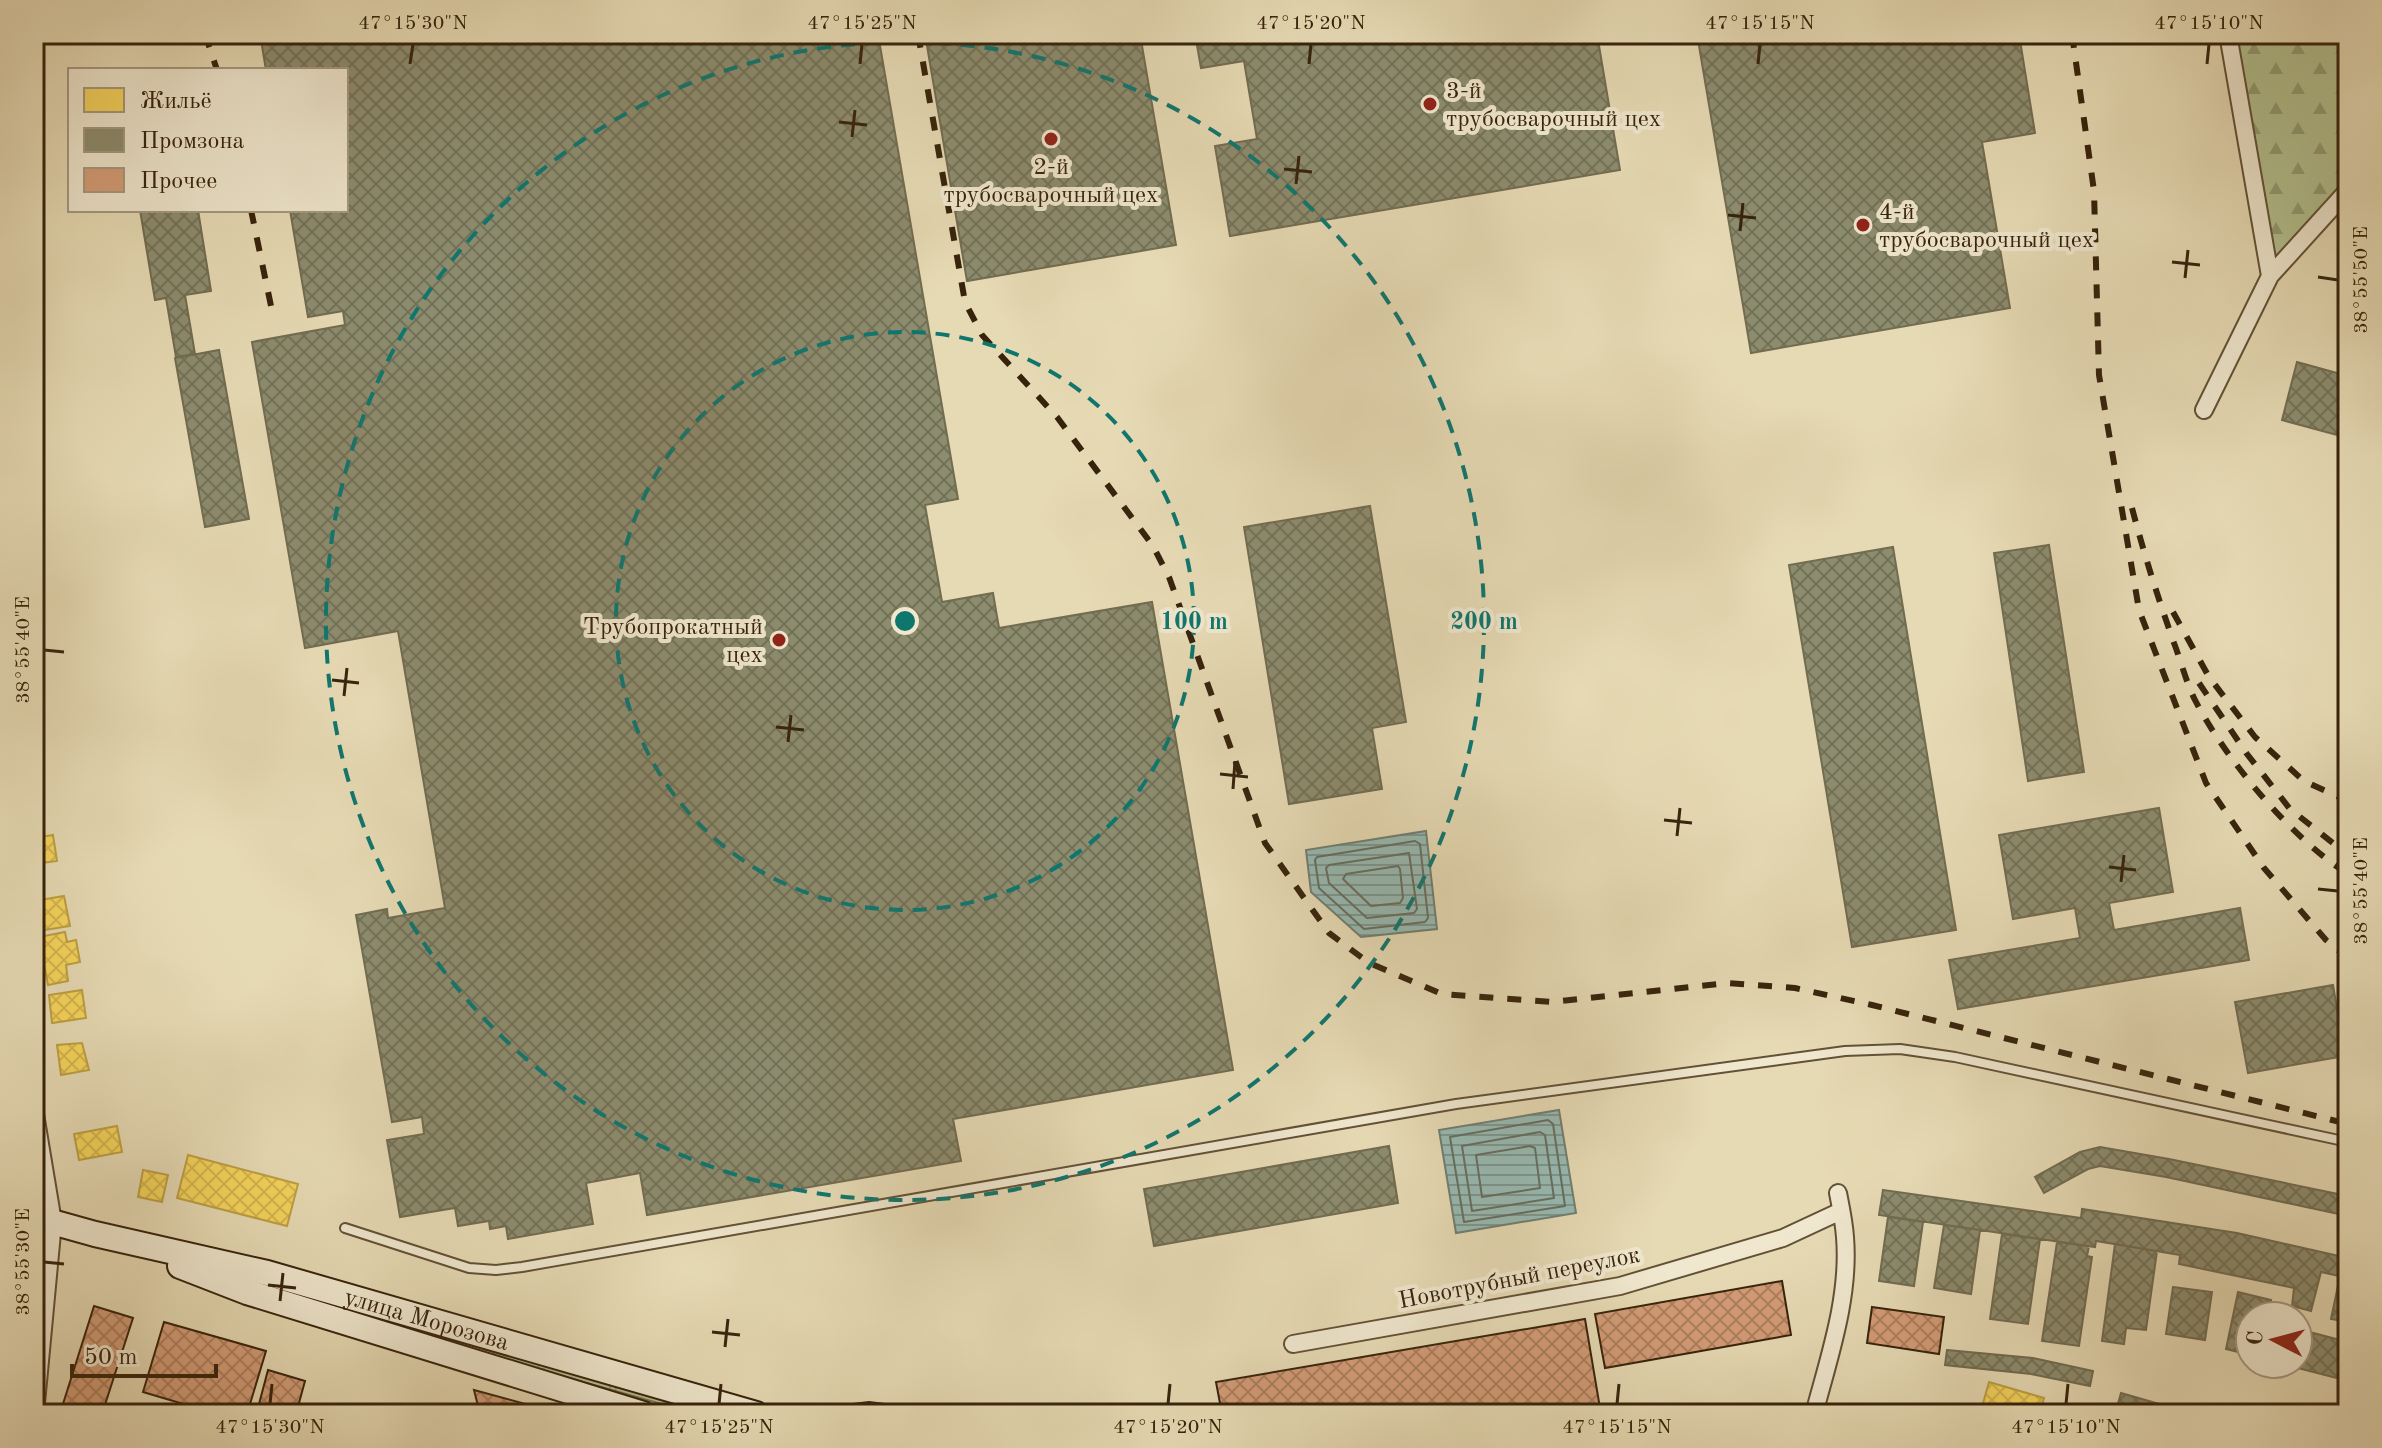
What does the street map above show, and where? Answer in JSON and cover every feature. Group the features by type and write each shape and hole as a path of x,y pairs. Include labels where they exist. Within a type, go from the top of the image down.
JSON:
{"main road":[{"name":"улица Морозова","path":"44,1220 267,1273 756,1414"},
{"name":"улица Морозова","path":"95,1234 247,1292 643,1414"}],"street":[{"path":"2228,34 2270,276"},
{"path":"2204,410 2270,276 2348,190"},
{"path":"34,1108 44,1220 35,1414"},
{"path":"1814,1414 1842,1303 1845,1238 1838,1193"},
{"name":"Новотрубный переулок","path":"1293,1344 1620,1286 1783,1238 1841,1211"}],"lane":[{"path":"345,1228 469,1268 496,1270 522,1267 1456,1104 1757,1061 1876,1049 1919,1050 1955,1057 2348,1142"}],"green space":[{"path":"2228,34 2348,34 2348,190 2270,276"},
{"path":"288,1291 424,1324 422,1333 292,1298"},
{"path":"454,1335 717,1414 697,1414 452,1345"}],"water":[{"path":"1426,831 1437,929 1361,937 1311,892 1306,850"},
{"path":"1559,1110 1576,1213 1456,1233 1439,1130"}],"building: Жильё":[{"path":"34,760 39,786 34,786"},
{"path":"53,835 57,861 34,864 34,838"},
{"path":"64,896 70,926 38,931 34,901"},
{"path":"65,932 67,942 76,940 80,962 66,965 68,981 48,985 39,937"},
{"path":"82,990 86,1018 52,1023 49,995"},
{"path":"82,1043 89,1070 61,1075 57,1045"},
{"path":"117,1126 122,1152 79,1160 74,1134"},
{"path":"188,1155 298,1184 287,1226 177,1198"},
{"path":"143,1170 168,1175 162,1202 138,1197"},
{"path":"1989,1382 2044,1398 2040,1414 1980,1414"}],"building: Промзона":[{"name":"Трубопрокатный цех","path":"260,34 878,34 958,499 925,505 942,602 993,593 999,628 1152,602 1233,1070 953,1119 961,1161 647,1215 640,1173 586,1183 593,1224 508,1239 506,1226 490,1229 489,1221 458,1226 455,1208 400,1217 387,1140 424,1134 422,1117 392,1122 356,915 387,909 388,918 445,908 398,631 305,648 252,342 345,325 343,311 308,317 290,212 348,212 348,68 266,68"},
{"name":"2-й трубосварочный цех","path":"925,34 1140,34 1176,245 967,281"},
{"name":"3-й трубосварочный цех","path":"1195,34 1597,34 1620,170 1230,236 1215,146 1257,139 1244,61 1201,68"},
{"name":"4-й трубосварочный цех","path":"1697,34 2019,34 2035,133 1982,142 2010,308 1751,353"},
{"path":"140,212 198,212 211,291 185,295 195,354 176,357 166,298 155,300"},
{"path":"219,350 249,519 205,527 175,358"},
{"path":"2297,362 2348,376 2348,438 2282,420"},
{"path":"1370,506 1406,722 1372,728 1382,789 1289,804 1244,527"},
{"path":"2049,545 2084,772 2028,781 1994,553"},
{"path":"1893,547 1956,930 1852,947 1789,565"},
{"path":"2159,808 2173,892 2109,903 2114,930 2240,908 2249,960 1958,1009 1949,960 2080,938 2075,908 2013,919 1999,835"},
{"path":"2333,985 2345,1056 2248,1073 2235,1002"},
{"path":"1389,1146 1398,1203 1154,1246 1144,1189"},
{"path":"2100,1147 2348,1196 2348,1216 2100,1166 2088,1169 2044,1193 2035,1177 2080,1152"},
{"path":"1883,1190 2081,1218 2082,1209 2237,1233 2348,1258 2348,1278 2321,1272 2314,1300 2293,1300 2294,1288 2179,1264 2180,1255 2096,1241 2095,1247 1879,1215"},
{"path":"1888,1217 1923,1222 1914,1286 1879,1281"},
{"path":"1944,1225 1980,1230 1971,1294 1934,1288"},
{"path":"2002,1234 2040,1239 2028,1324 1990,1319"},
{"path":"2057,1242 2089,1246 2087,1256 2092,1257 2079,1346 2042,1341"},
{"path":"2115,1244 2157,1251 2146,1330 2126,1328 2124,1344 2102,1341"},
{"path":"2340,1276 2348,1278 2348,1322 2331,1319"},
{"path":"2173,1287 2212,1292 2205,1340 2166,1334"},
{"path":"2238,1292 2271,1300 2236,1300"},
{"path":"2234,1311 2234,1351 2226,1349"},
{"path":"2314,1333 2348,1342 2348,1381 2314,1372"},
{"path":"1947,1350 2033,1358 2093,1371 2090,1386 2031,1374 1945,1365"},
{"path":"2121,1393 2194,1414 2115,1414"}],"building: Прочее":[{"path":"1782,1281 1791,1335 1605,1368 1595,1314"},
{"path":"94,1306 133,1318 102,1414 85,1414 62,1407"},
{"path":"1872,1307 1944,1317 1939,1354 1867,1343"},
{"path":"1585,1319 1601,1414 1222,1414 1216,1382"},
{"path":"164,1322 266,1351 247,1414 217,1414 143,1392"},
{"path":"268,1370 305,1381 296,1414 259,1404"},
{"path":"474,1390 537,1407 539,1414 480,1414"}],"tram line":[{"path":"769,1414 869,1402 926,1414"}],"railway":[{"path":"205,34 216,68"},
{"path":"918,34 965,302 982,335 1057,417 1153,546 1169,577 1265,843 1329,933 1369,963 1442,994 1551,1002 1727,983 1795,988 2348,1124"},
{"path":"2072,34 2094,191 2099,375 2139,610 2206,783 2264,868 2326,940 2348,958"},
{"path":"251,212 271,306"},
{"path":"2132,508 2186,679 2208,723 2242,772 2283,819 2326,859 2348,874"},
{"path":"2173,612 2209,677 2255,737 2304,781 2348,801"},
{"path":"2199,683 2247,754 2290,809 2348,855"}],"place":[{"name":"3-й трубосварочный цех","path":"1430,104"},
{"name":"2-й трубосварочный цех","path":"1051,139"},
{"name":"4-й трубосварочный цех","path":"1863,225"},
{"name":"Трубопрокатный цех","path":"779,640"}]}
